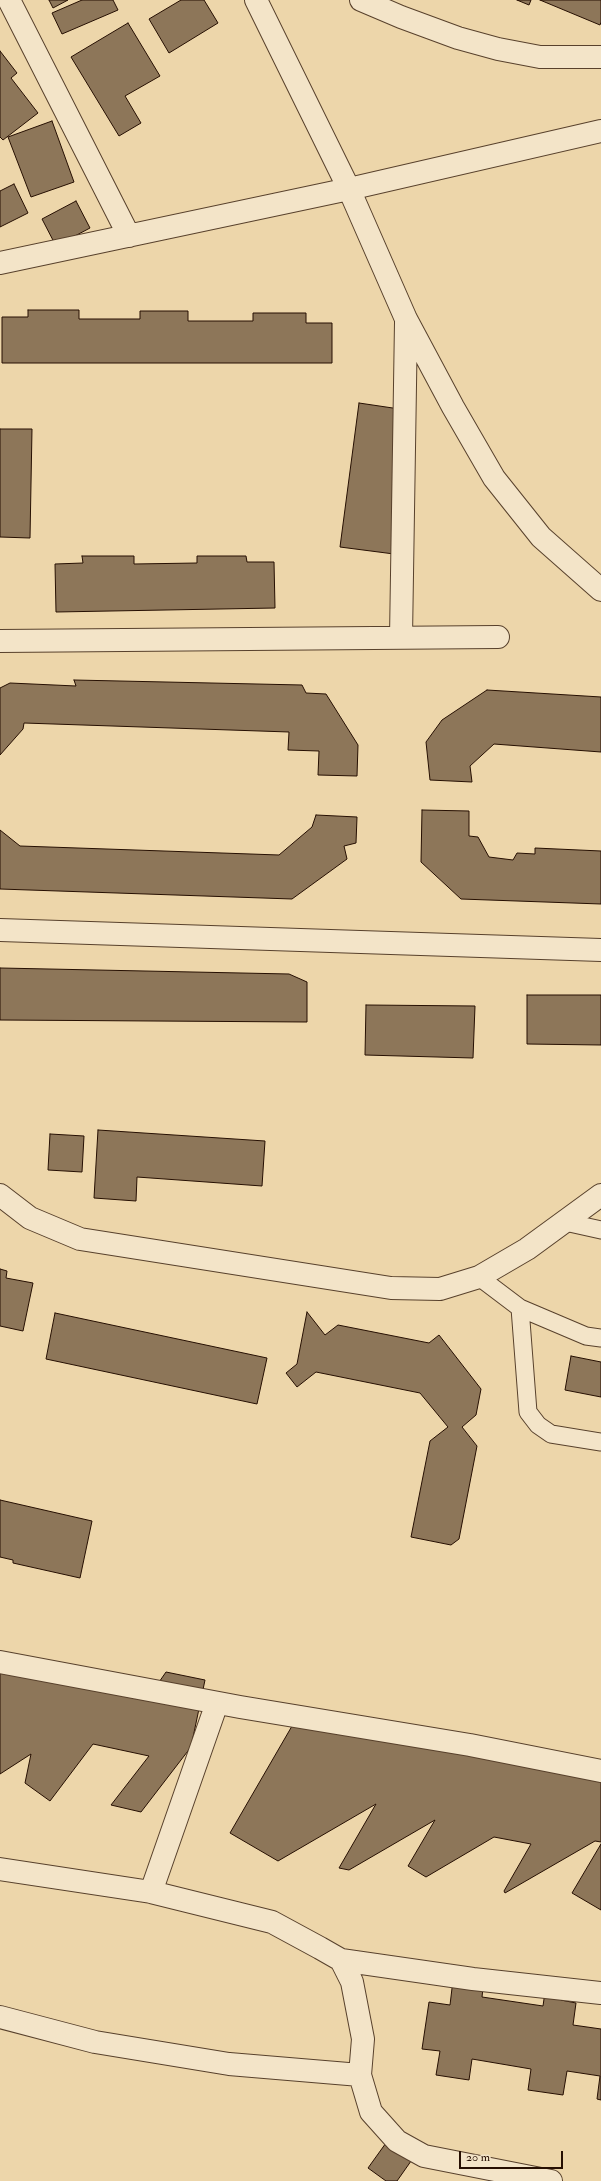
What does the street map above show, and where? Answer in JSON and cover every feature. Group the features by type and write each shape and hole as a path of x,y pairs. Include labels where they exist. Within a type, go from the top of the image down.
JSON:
{"street":[{"path":"9,0 129,236"},
{"path":"256,0 349,189 406,319 453,407 494,478 541,536 601,590"},
{"path":"361,0 415,22 498,49 540,57 601,57"},
{"path":"0,263 349,189 601,131"},
{"path":"401,636 406,319"},
{"path":"0,641 401,636 498,637"},
{"path":"0,930 601,950"},
{"path":"0,1195 30,1218 80,1238 390,1288 440,1289 479,1277 527,1249 601,1195"},
{"path":"0,1662 217,1703 470,1745 601,1771"},
{"path":"151,1892 217,1703"},
{"path":"0,1869 151,1892 272,1922 341,1960 473,1979 601,1993"},
{"path":"341,1960 352,1982 363,2039 360,2075 371,2112 397,2141 424,2156 551,2181"},
{"path":"0,2017 95,2042 229,2064 360,2075"}],"lane":[{"path":"565,1222 601,1230"},
{"path":"479,1277 520,1308 586,1336 601,1338"},
{"path":"520,1308 528,1412 538,1425 552,1434 601,1442"}],"building":[{"path":"49,0 68,0 53,8"},
{"path":"82,0 113,0 118,10 62,34 52,13"},
{"path":"181,0 204,0 218,23 169,53 149,19"},
{"path":"517,0 531,0 529,5"},
{"path":"540,0 601,0 600,25"},
{"path":"128,23 160,76 125,96 141,123 119,136 71,57"},
{"path":"0,51 17,73 11,78 38,113 3,140 0,137"},
{"path":"52,121 74,182 31,197 8,137"},
{"path":"14,184 28,213 0,227 0,191"},
{"path":"76,201 90,228 56,246 42,219"},
{"path":"28,310 79,310 79,319 140,319 140,311 188,311 188,321 253,321 253,313 306,313 306,323 332,323 332,363 2,363 2,317 28,317"},
{"path":"359,403 413,411 394,554 340,547"},
{"path":"0,429 32,429 30,538 0,537"},
{"path":"82,556 134,556 134,564 197,563 197,556 246,556 247,562 274,562 275,608 56,612 55,564 83,563"},
{"path":"74,680 302,685 306,693 326,694 358,745 357,776 318,775 319,751 288,750 289,732 24,723 23,729 0,755 0,688 10,683 76,686"},
{"path":"487,690 601,697 601,752 494,744 470,766 472,782 430,780 426,742 442,720"},
{"path":"422,810 469,811 469,836 478,837 489,857 513,860 517,853 535,854 535,848 601,851 601,904 461,899 421,862"},
{"path":"316,815 357,817 356,843 344,846 347,859 292,899 0,889 0,830 20,846 279,855 312,827"},
{"path":"0,968 289,974 307,982 307,1022 0,1020"},
{"path":"527,995 601,995 601,1045 527,1044"},
{"path":"366,1005 475,1006 473,1058 365,1055"},
{"path":"98,1130 265,1141 262,1186 137,1177 136,1201 94,1198"},
{"path":"50,1134 84,1136 82,1172 48,1170"},
{"path":"0,1269 7,1271 6,1278 33,1283 23,1331 0,1326"},
{"path":"307,1312 325,1335 338,1325 429,1343 439,1335 481,1389 476,1415 462,1427 477,1446 459,1539 451,1545 411,1537 430,1441 448,1427 420,1393 316,1372 297,1387 286,1373 297,1364"},
{"path":"55,1313 267,1358 257,1404 46,1359"},
{"path":"571,1356 601,1362 601,1397 565,1390"},
{"path":"0,1500 92,1521 80,1578 13,1563 13,1560 0,1557"},
{"path":"0,1651 157,1685 166,1672 205,1680 191,1747 141,1812 111,1805 149,1756 93,1744 50,1801 25,1783 31,1754 0,1774"},
{"path":"299,1714 601,1776 601,1842 595,1841 505,1893 504,1891 531,1844 494,1837 426,1877 408,1866 435,1820 349,1870 339,1868 376,1804 278,1861 230,1833"},
{"path":"601,1844 601,1910 572,1893"},
{"path":"453,1980 483,1988 482,1997 543,2006 545,1992 562,1995 561,2000 576,2003 573,2025 601,2029 601,2100 597,2099 600,2076 567,2071 563,2095 528,2090 531,2069 472,2059 469,2080 436,2075 440,2051 422,2049 429,2002 450,2005"},
{"path":"391,2136 416,2154 397,2181 386,2181 368,2168"}]}
